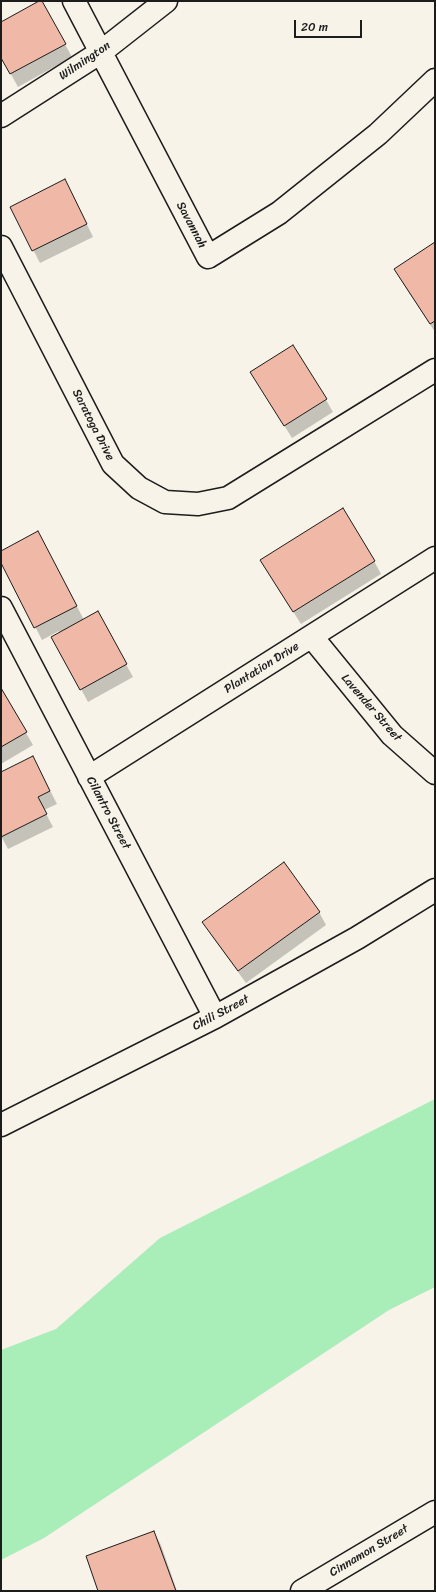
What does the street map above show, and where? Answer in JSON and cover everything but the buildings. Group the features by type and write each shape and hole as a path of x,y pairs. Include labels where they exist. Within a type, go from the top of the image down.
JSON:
{"street":[{"name":"Savannah","path":"74,1 208,257 280,214 378,134 435,80"},
{"name":"Wilmington","path":"1,116 101,52 166,1"},
{"name":"Saratoga Drive","path":"1,247 113,464 139,488 165,502 198,504 228,498 435,370"},
{"name":"Plantation Drive","path":"89,777 435,558"},
{"name":"Cilantro Street","path":"1,608 215,1017"},
{"name":"Lavender Street","path":"312,637 392,735 435,773"},
{"name":"Chili Street","path":"1,1124 215,1017 357,938 435,890"},
{"name":"Cinnamon Street","path":"302,1591 435,1512"}],"green space":[{"path":"435,1099 435,1287 389,1310 44,1538 1,1560 1,1350 56,1329 160,1238"}]}
